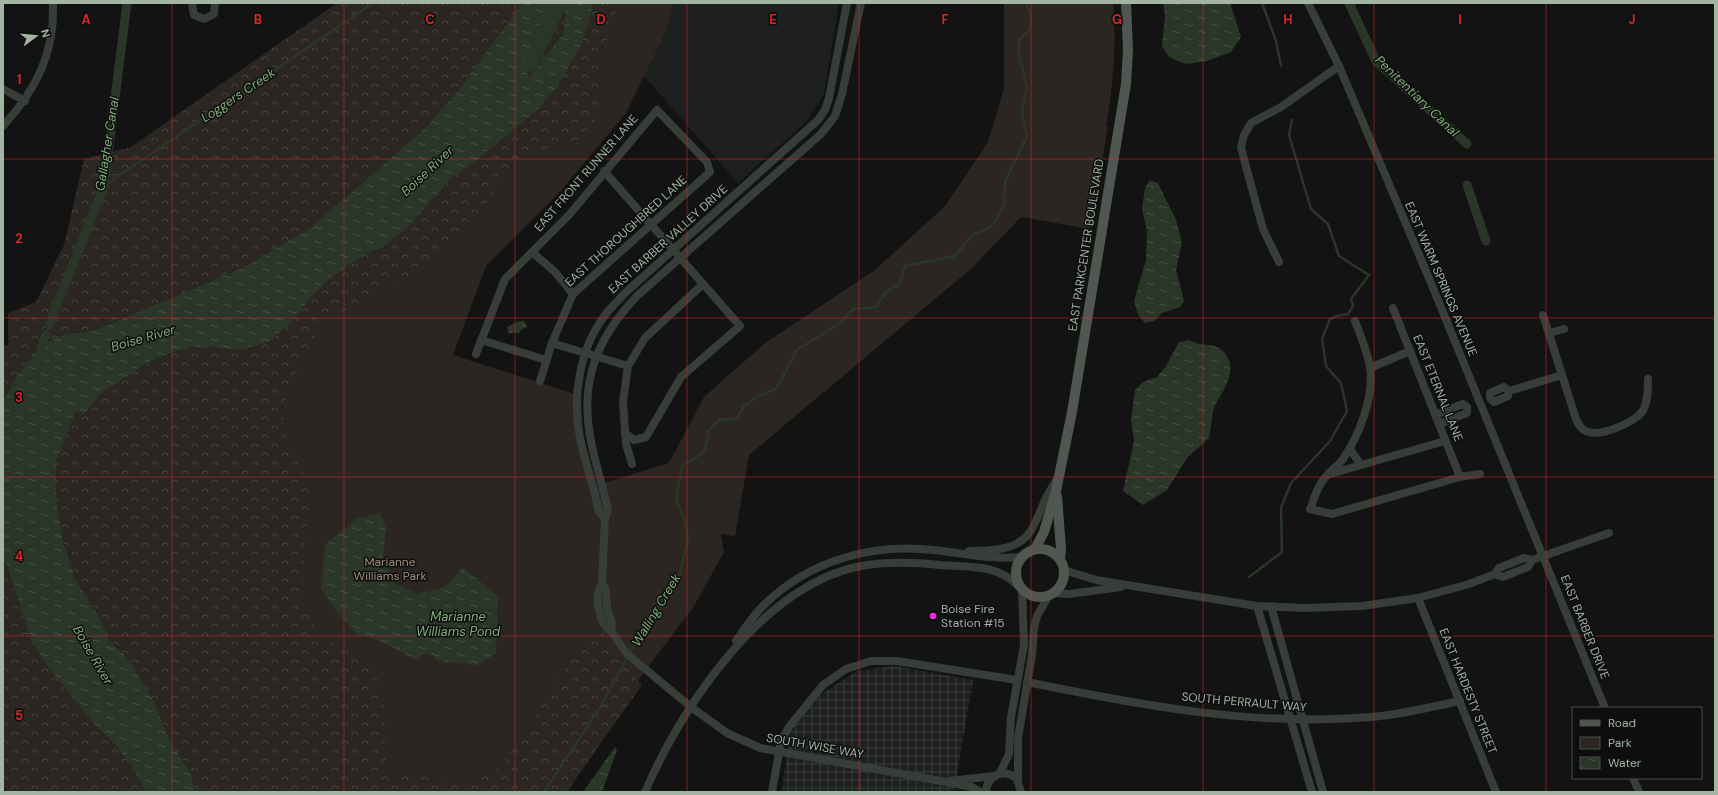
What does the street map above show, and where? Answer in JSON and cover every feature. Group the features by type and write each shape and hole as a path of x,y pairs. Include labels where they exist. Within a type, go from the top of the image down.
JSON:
{"main road":[{"name":"EAST PARKCENTER BOULEVARD","path":"1035,549 1044,532 1056,490 1072,412 1126,84 1128,50 1126,3"},
{"name":"EAST PARKCENTER BOULEVARD","path":"1056,490 1061,549 1060,559"},
{"path":"1035,549 1049,550 1060,559 1064,570 1062,583 1051,595 1034,597 1021,588 1015,571 1021,557 1035,549"}],"street":[{"path":"3,126 25,101 35,84 46,58 52,30 53,3"},
{"path":"192,3 194,14 204,19 214,14 215,3"},
{"name":"EAST BARBER VALLEY DRIVE","path":"605,518 599,512 577,421 577,391 585,353 592,336 603,318 625,292 818,120 825,110 829,98 847,3"},
{"name":"EAST BARBER VALLEY DRIVE","path":"691,707 627,654 612,630 612,623 607,608 606,590 602,582 605,518 608,510 590,436 587,415 590,375 596,356 608,331 637,296 821,134 835,116 842,94 861,3"},
{"name":"EAST WARM SPRINGS AVENUE","path":"1308,3 1338,66 1543,556"},
{"path":"1279,262 1263,229 1244,163 1241,147 1244,135 1252,123 1281,108 1338,66"},
{"path":"3,88 25,101"},
{"name":"EAST FRONT RUNNER LANE","path":"476,354 505,279 569,215 604,171 657,110 707,162 710,172"},
{"path":"604,171 740,326 681,377 646,437 634,440 625,433"},
{"name":"EAST THOROUGHBRED LANE","path":"540,380 552,343 573,294 710,172"},
{"path":"532,252 555,272 573,294"},
{"path":"632,464 625,433 623,402 628,366 645,338 703,284"},
{"name":"EAST ETERNAL LANE","path":"1393,308 1460,477"},
{"path":"1543,315 1579,426 1586,432 1597,433 1630,423 1642,411 1648,394 1648,379"},
{"path":"1355,321 1365,346 1370,368 1370,389 1364,414 1350,449 1342,461 1322,480 1310,509 1332,514 1460,477 1480,474"},
{"path":"1549,333 1564,328"},
{"path":"481,340 546,360"},
{"path":"552,343 628,366"},
{"path":"1370,368 1410,351"},
{"path":"1467,407 1490,398 1494,402 1508,396 1509,390 1562,375"},
{"path":"1435,415 1463,404 1467,407"},
{"path":"1439,424 1467,413 1467,407"},
{"path":"1327,475 1446,441"},
{"path":"1350,449 1361,465"},
{"path":"952,552 1000,549 1020,542 1035,526 1045,500 1060,473"},
{"path":"1064,570 1077,573 1088,579 1257,606 1304,608 1362,606 1418,598 1469,584 1496,574 1503,577 1528,567 1532,560 1609,533"},
{"path":"723,663 735,643 765,603 794,580 810,571 851,555 882,549 916,548 996,558 1021,557"},
{"name":"EAST BARBER DRIVE","path":"1543,556 1605,707"},
{"path":"645,792 657,763 691,707 739,643 783,602 810,584 857,567 887,563 918,562 989,569 1004,573 1021,588 1024,645 1017,680 1009,754 997,775 988,783 986,792"},
{"path":"1020,786 1018,738 1037,616 1051,595 1130,586"},
{"name":"EAST HARDESTY STREET","path":"1418,598 1496,792"},
{"path":"1257,606 1312,792"},
{"path":"1271,606 1301,720 1323,792"},
{"path":"772,792 781,741 789,727 816,694 834,676 860,664 881,660 897,660 1017,680"},
{"name":"SOUTH PERRAULT WAY","path":"1027,682 1178,709 1231,716 1290,720 1372,717 1460,701"},
{"name":"SOUTH WISE WAY","path":"691,707 727,733 746,743 760,748 972,787 981,792"},
{"path":"997,775 1009,774 1028,792"},
{"name":"SOUTH WISE WAY","path":"946,782 959,778 997,775"},
{"path":"1633,779 1639,792"}],"shaded area":[{"path":"673,3 839,3 824,93 808,120 738,183 644,76 665,34"},
{"path":"894,666 973,680 954,792 781,792 792,725 823,693 857,671"}],"green space":[{"path":"337,3 522,3 459,89 425,128 309,229 244,267 98,329 59,336 41,347 18,373 3,402 3,345 8,346 8,313 36,302 64,245 84,159 131,147"},
{"path":"555,3 566,3 563,34 527,81 545,22"},
{"path":"594,3 619,3 600,62 600,109 592,127 579,139 570,143 555,145 535,151 510,169 481,211 451,237 418,271 376,290 321,326 291,383 283,409 284,426 288,440 310,487 311,506 305,533 302,598 312,623 321,634 332,642 360,654 364,657 375,673 383,700 387,771 472,783 499,768 529,730 555,681 572,660 585,638 602,632 618,658 642,685 568,792 196,792 191,774 170,741 154,701 130,661 108,639 103,623 75,579 63,541 56,498 56,462 77,406 83,416 100,394 137,369 159,357 192,347 212,347 310,298 332,277 367,253 383,247 408,227 450,179 478,159 581,46"},
{"name":"Marianne Williams Park","path":"602,3 674,3 665,34 626,113 558,194 486,266 453,355 581,396 583,435 597,485 669,463 704,397 765,343 875,270 945,206 988,142 1004,89 1004,3 1113,3 1115,34 1111,95 1106,126 1108,127 1090,229 1021,217 972,268 749,455 735,536 721,534 724,552 694,606 621,703 566,784 285,792 281,341"},
{"path":"3,554 31,640 44,662 95,725 119,749 133,768 145,792 7,792 3,785"}],"water":[{"path":"522,3 555,3 543,31 535,60 528,72 527,80 563,34 566,3 594,3 581,46 555,89 538,109 478,159 450,179 408,227 383,247 367,253 332,277 310,298 291,323 268,342 240,350 212,347 192,347 159,357 137,369 100,394 83,416 77,407 56,462 56,498 63,541 75,579 103,623 108,639 130,661 154,701 170,741 191,774 196,792 145,792 133,768 119,749 95,725 44,662 31,640 3,554 3,402 18,373 41,347 59,336 98,329 244,267 309,229 425,128 459,89"},
{"path":"1163,3 1230,3 1241,37 1231,52 1207,61 1186,64 1169,57 1162,46 1165,15"},
{"path":"1150,180 1158,183 1176,220 1182,242 1176,270 1184,301 1180,307 1162,313 1154,321 1145,323 1138,315 1134,301 1146,260 1147,231 1142,209 1145,188"},
{"path":"520,321 524,321 527,327 521,330 519,334 515,332 509,334 507,327"},
{"path":"1190,340 1197,343 1214,346 1222,350 1230,364 1230,372 1214,408 1209,438 1187,458 1167,490 1143,505 1123,491 1134,441 1131,419 1135,390 1143,382 1157,377 1166,366 1179,342"},
{"name":"Marianne Williams Pond","path":"379,513 386,528 383,557 396,584 418,594 445,587 463,568 498,596 496,653 478,665 437,661 434,656 429,653 421,655 418,661 377,639 357,634 337,612 321,589 325,545 356,519"},
{"path":"615,747 617,750 602,792 583,792"}],"waterway":[{"name":"Gallagher Canal","path":"49,325 104,186 127,3"},
{"name":"Loggers Creek","path":"104,186 373,3"},
{"name":"Boise River","path":"530,64 560,3"},
{"name":"Walling Creek","path":"544,792 602,704 639,636 680,574 688,539 684,517 676,501 682,466 704,452 709,430 719,420 737,418 744,406 757,397 776,389 797,350 840,323 853,309 876,307 886,292 900,284 905,266 955,256 972,235 989,228 997,219 1004,204 1005,182 1027,136 1022,112 1027,87 1018,50 1020,39 1030,29 1031,17 1026,3"},
{"path":"1262,3 1276,41 1281,66"},
{"name":"Penitentiary Canal","path":"1349,3 1376,61 1467,144"},
{"path":"1249,577 1282,552 1281,508 1291,483 1330,441 1347,411 1341,383 1326,366 1322,339 1330,319 1348,314 1353,306 1351,299 1369,275 1339,256 1328,224 1311,209 1289,135 1292,120"},
{"name":"Penitentiary Canal","path":"1467,185 1486,241"},
{"name":"Gallagher Canal","path":"40,358 41,347 46,335"}],"place":[{"name":"Boise Fire Station #15","path":"933,616"}]}
